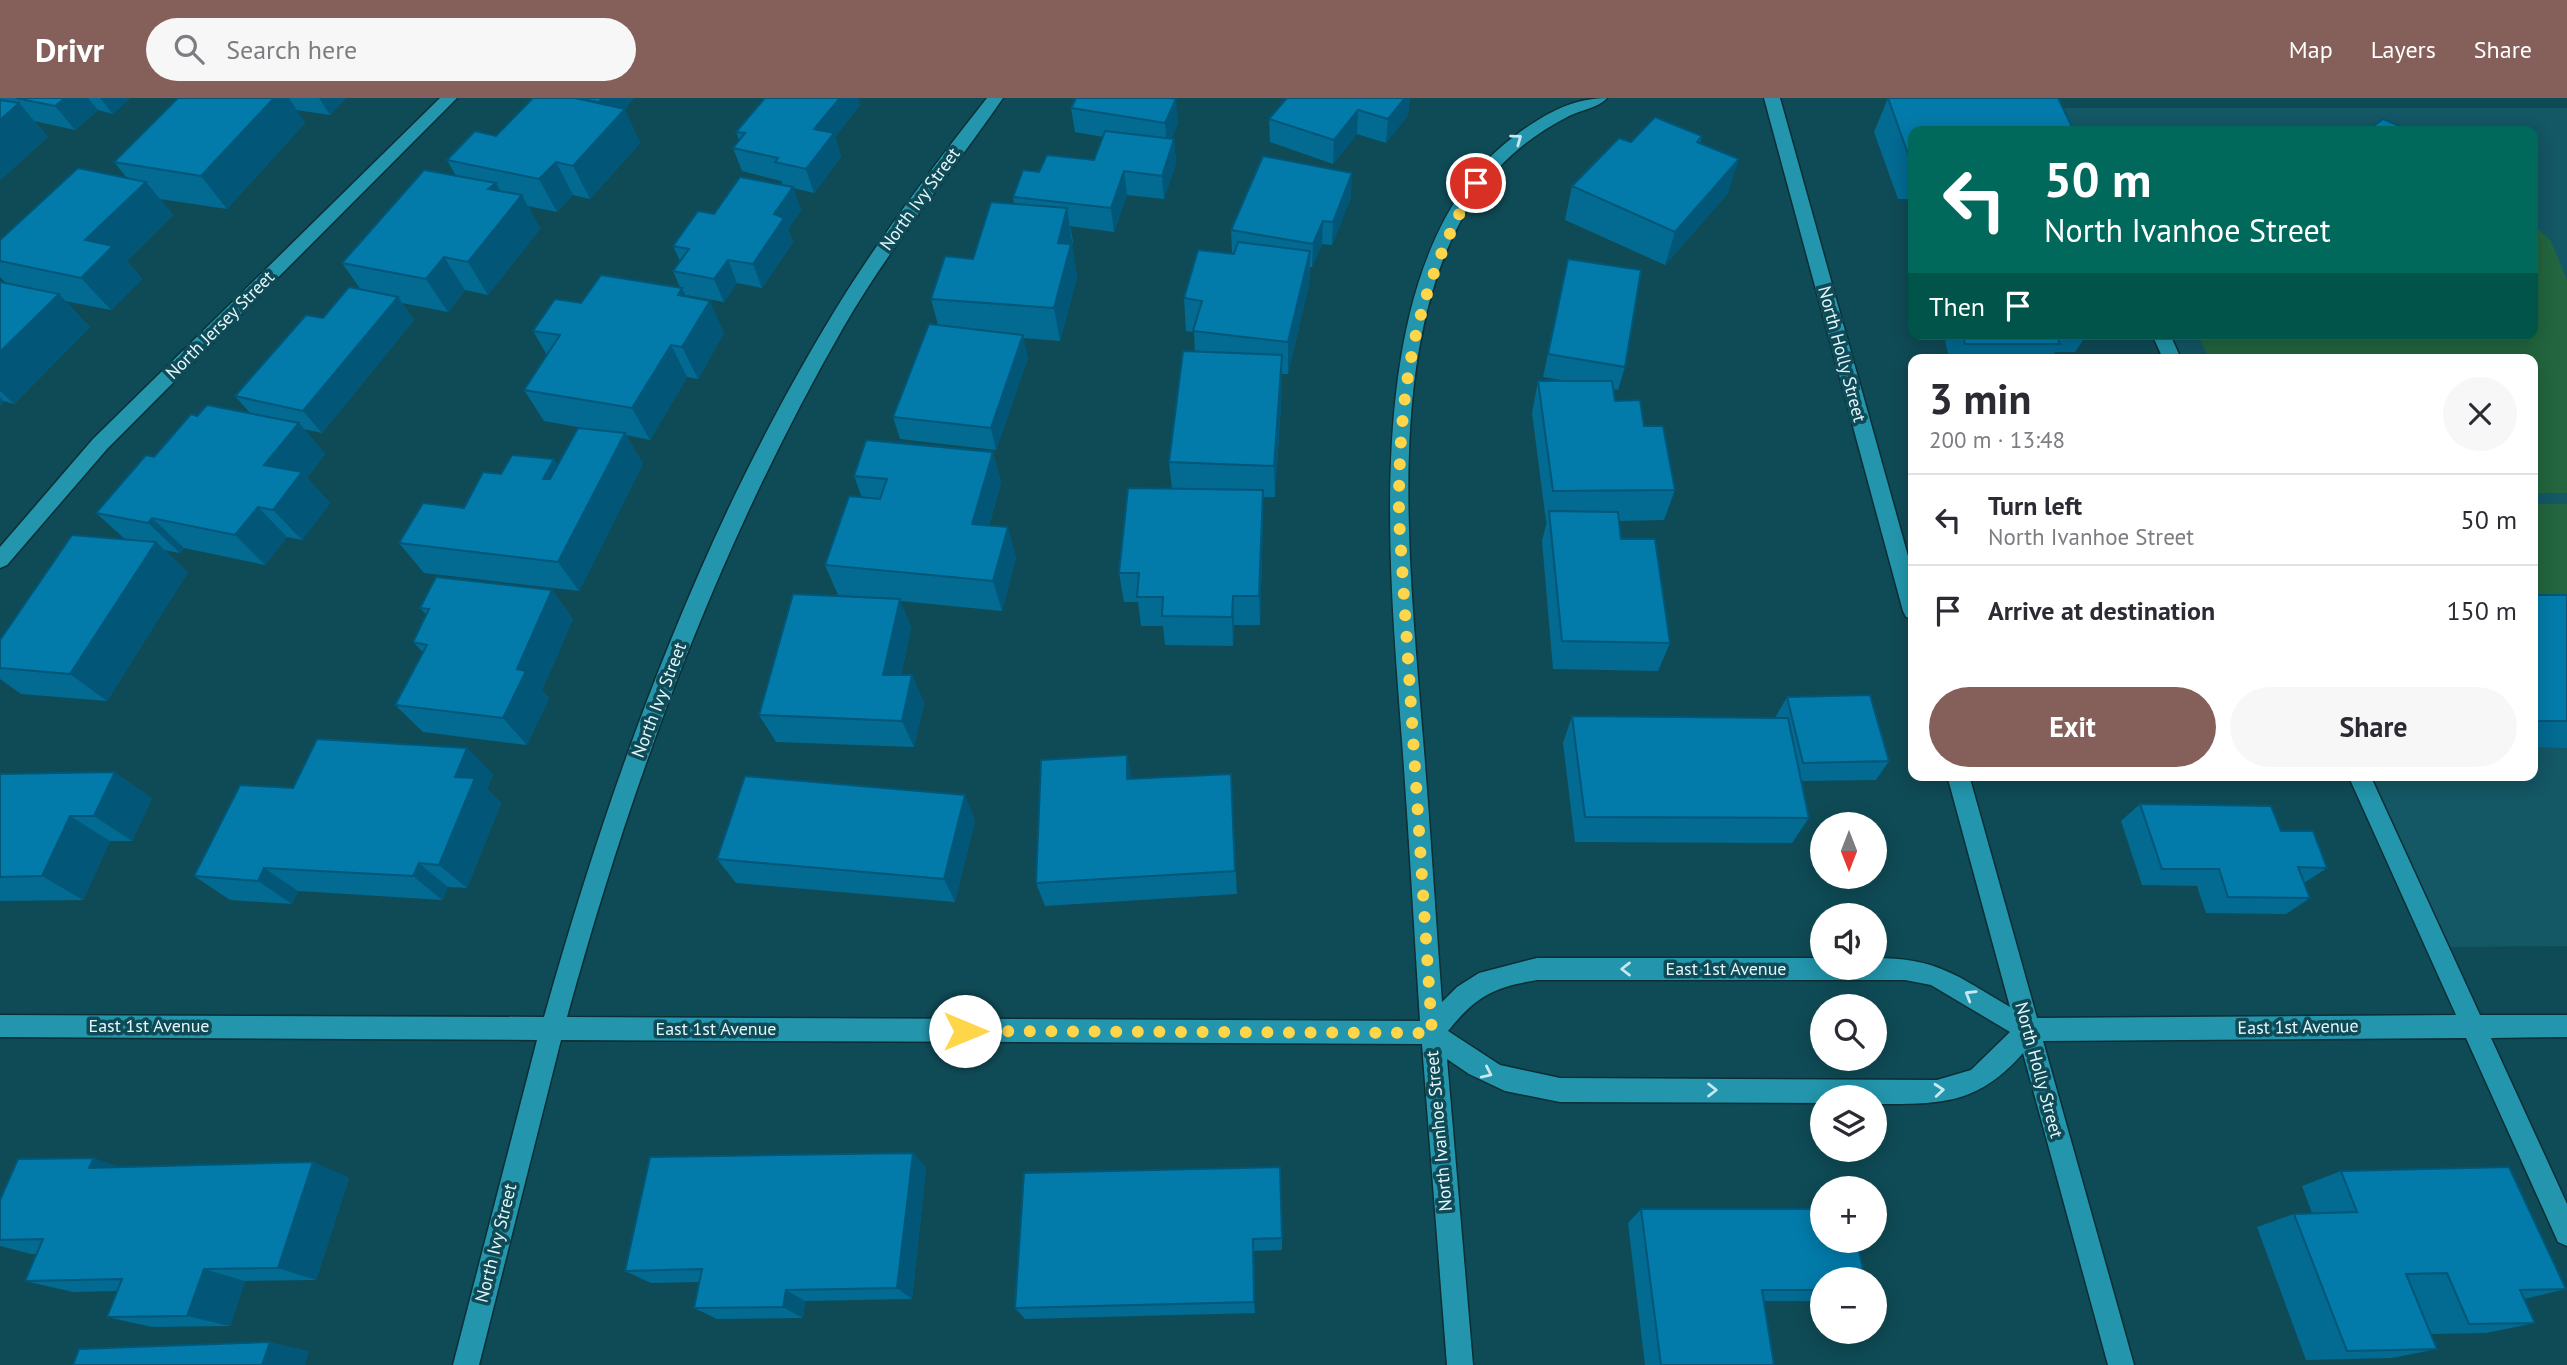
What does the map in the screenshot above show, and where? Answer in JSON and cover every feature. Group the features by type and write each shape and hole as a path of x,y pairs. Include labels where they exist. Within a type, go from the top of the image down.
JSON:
{"street":[{"name":"North Jersey Street","path":"0,560 100,444 449,98"},
{"name":"North Ivy Street","path":"466,1365 501,1218 553,1028 626,788 669,670 744,497 799,390 863,280 929,181 995,98"},
{"name":"North Ivanhoe Street","path":"1460,1365 1432,1033 1399,519 1401,437 1409,362 1422,304 1435,264 1480,176 1506,147 1535,127 1599,98"},
{"name":"North Holly Street","path":"1772,98 1908,593"},
{"name":"North Holly Street","path":"1960,781 2121,1365"},
{"path":"2361,781 2567,1233"},
{"name":"East 1st Avenue","path":"0,1026 1432,1033 1469,989 1502,975 1537,969 1905,969 1935,975 2028,1030 2567,1026"},
{"path":"1432,1033 1475,1067 1519,1086 1560,1090 1937,1091 1965,1088 1988,1075 2028,1030"}],"shaded area":[{"path":"2059,108 2567,108 2567,946 2435,947 2362,781 2538,781 2538,354 2170,354 2164,340 2538,340 2538,126 2067,126"}],"green space":[{"path":"2538,229 2551,241 2567,280 2567,493 2538,493 2538,354 2207,354 2201,340 2538,340"},
{"path":"2538,504 2567,504 2567,599 2538,599"}],"building":[{"path":"16,98 65,98 55,106"},
{"path":"178,98 274,98 201,176 114,162"},
{"path":"533,98 575,98 625,109 573,166 556,162 539,179 447,160 475,131 496,136"},
{"path":"577,98 602,98 599,102"},
{"path":"765,98 840,98 814,129 834,133 806,169 775,162 778,158 733,148 745,133 736,132"},
{"path":"1076,98 1176,99 1165,123 1071,108"},
{"path":"1287,98 1405,98 1388,119 1358,110 1334,140 1269,119"},
{"path":"1888,98 2058,98 2072,126 1908,126 1908,154"},
{"path":"0,100 19,103 0,120"},
{"path":"1655,117 1702,136 1697,142 1739,159 1675,232 1572,186 1619,138 1631,142"},
{"path":"2383,119 2400,126 2374,126"},
{"path":"1105,131 1174,139 1162,176 1124,171 1111,208 1013,197 1023,170 1039,172 1047,155 1094,160"},
{"path":"1263,156 1352,173 1333,222 1323,221 1313,244 1231,230"},
{"path":"78,168 146,182 85,240 113,246 81,278 0,261 0,240"},
{"path":"424,170 496,183 488,189 522,195 468,262 444,257 426,279 342,263"},
{"path":"740,177 793,187 774,214 784,218 753,264 728,260 714,279 673,271 689,249 673,246 698,211 714,214"},
{"path":"991,202 1067,208 1058,243 1071,244 1054,308 931,299 945,256 973,259"},
{"path":"1238,242 1310,251 1288,342 1193,331 1202,301 1184,298 1198,250 1234,254"},
{"path":"1568,259 1641,270 1625,367 1548,354"},
{"path":"601,275 682,288 678,295 710,301 682,347 671,345 632,408 524,390 560,335 533,331 555,299 581,303"},
{"path":"0,282 59,294 0,352"},
{"path":"349,287 398,297 303,411 235,396 306,315 323,318"},
{"path":"929,324 1023,335 991,428 893,417"},
{"path":"1964,340 2058,340 2060,344 1965,344"},
{"path":"1183,351 1282,355 1274,466 1169,462"},
{"path":"1538,381 1612,381 1615,401 1640,400 1644,426 1663,426 1675,490 1553,491"},
{"path":"207,405 299,423 264,465 302,472 273,510 258,507 235,535 152,518 148,523 96,513 146,455 154,457 191,414 197,416"},
{"path":"578,428 625,433 558,562 399,543 423,503 464,508 483,472 501,474 512,455 554,459 543,479 550,479"},
{"path":"866,440 993,452 972,524 1008,527 993,581 825,565 849,496 880,499 887,479 854,476"},
{"path":"1128,488 1263,490 1259,596 1233,596 1232,617 1162,616 1163,597 1137,597 1139,573 1119,573"},
{"path":"1549,511 1618,512 1621,539 1655,539 1670,643 1562,641"},
{"path":"72,535 156,542 70,674 0,668 0,640"},
{"path":"436,577 552,590 517,669 526,671 503,718 395,705 427,645 413,642 429,609 420,608"},
{"path":"793,594 900,599 883,675 912,675 902,721 759,715"},
{"path":"2538,595 2567,595 2567,721 2538,721"},
{"path":"1870,695 1889,761 1803,763 1787,697"},
{"path":"1572,716 1788,718 1809,818 1585,817"},
{"path":"317,739 467,748 455,777 475,778 439,865 419,863 413,876 264,868 258,881 194,876 240,785 293,788"},
{"path":"1127,755 1127,779 1231,774 1235,871 1036,883 1041,760"},
{"path":"115,772 94,816 70,816 42,876 0,877 0,774"},
{"path":"745,776 965,795 944,879 717,859"},
{"path":"2140,804 2271,806 2281,831 2313,831 2327,868 2298,867 2310,898 2228,897 2219,869 2162,869"},
{"path":"913,1153 897,1288 786,1290 783,1307 694,1308 702,1269 625,1271 650,1157"},
{"path":"94,1158 89,1168 313,1162 278,1268 204,1269 187,1316 107,1317 122,1279 25,1281 43,1239 0,1240 0,1200 18,1159"},
{"path":"1280,1167 1282,1238 1253,1239 1254,1302 1015,1308 1024,1173"},
{"path":"2509,1167 2566,1289 2520,1290 2535,1323 2469,1324 2447,1273 2406,1274 2437,1349 2347,1351 2294,1214 2357,1212 2341,1171"},
{"path":"1641,1209 1810,1209 1810,1253 1860,1253 1862,1267 1810,1267 1810,1290 1762,1290 1774,1365 1661,1365"},
{"path":"270,1342 262,1365 73,1365 79,1349"}],"route":[{"path":"965,1031 1432,1033 1399,519 1399,462 1404,396 1415,328 1435,264 1476,183"}]}
